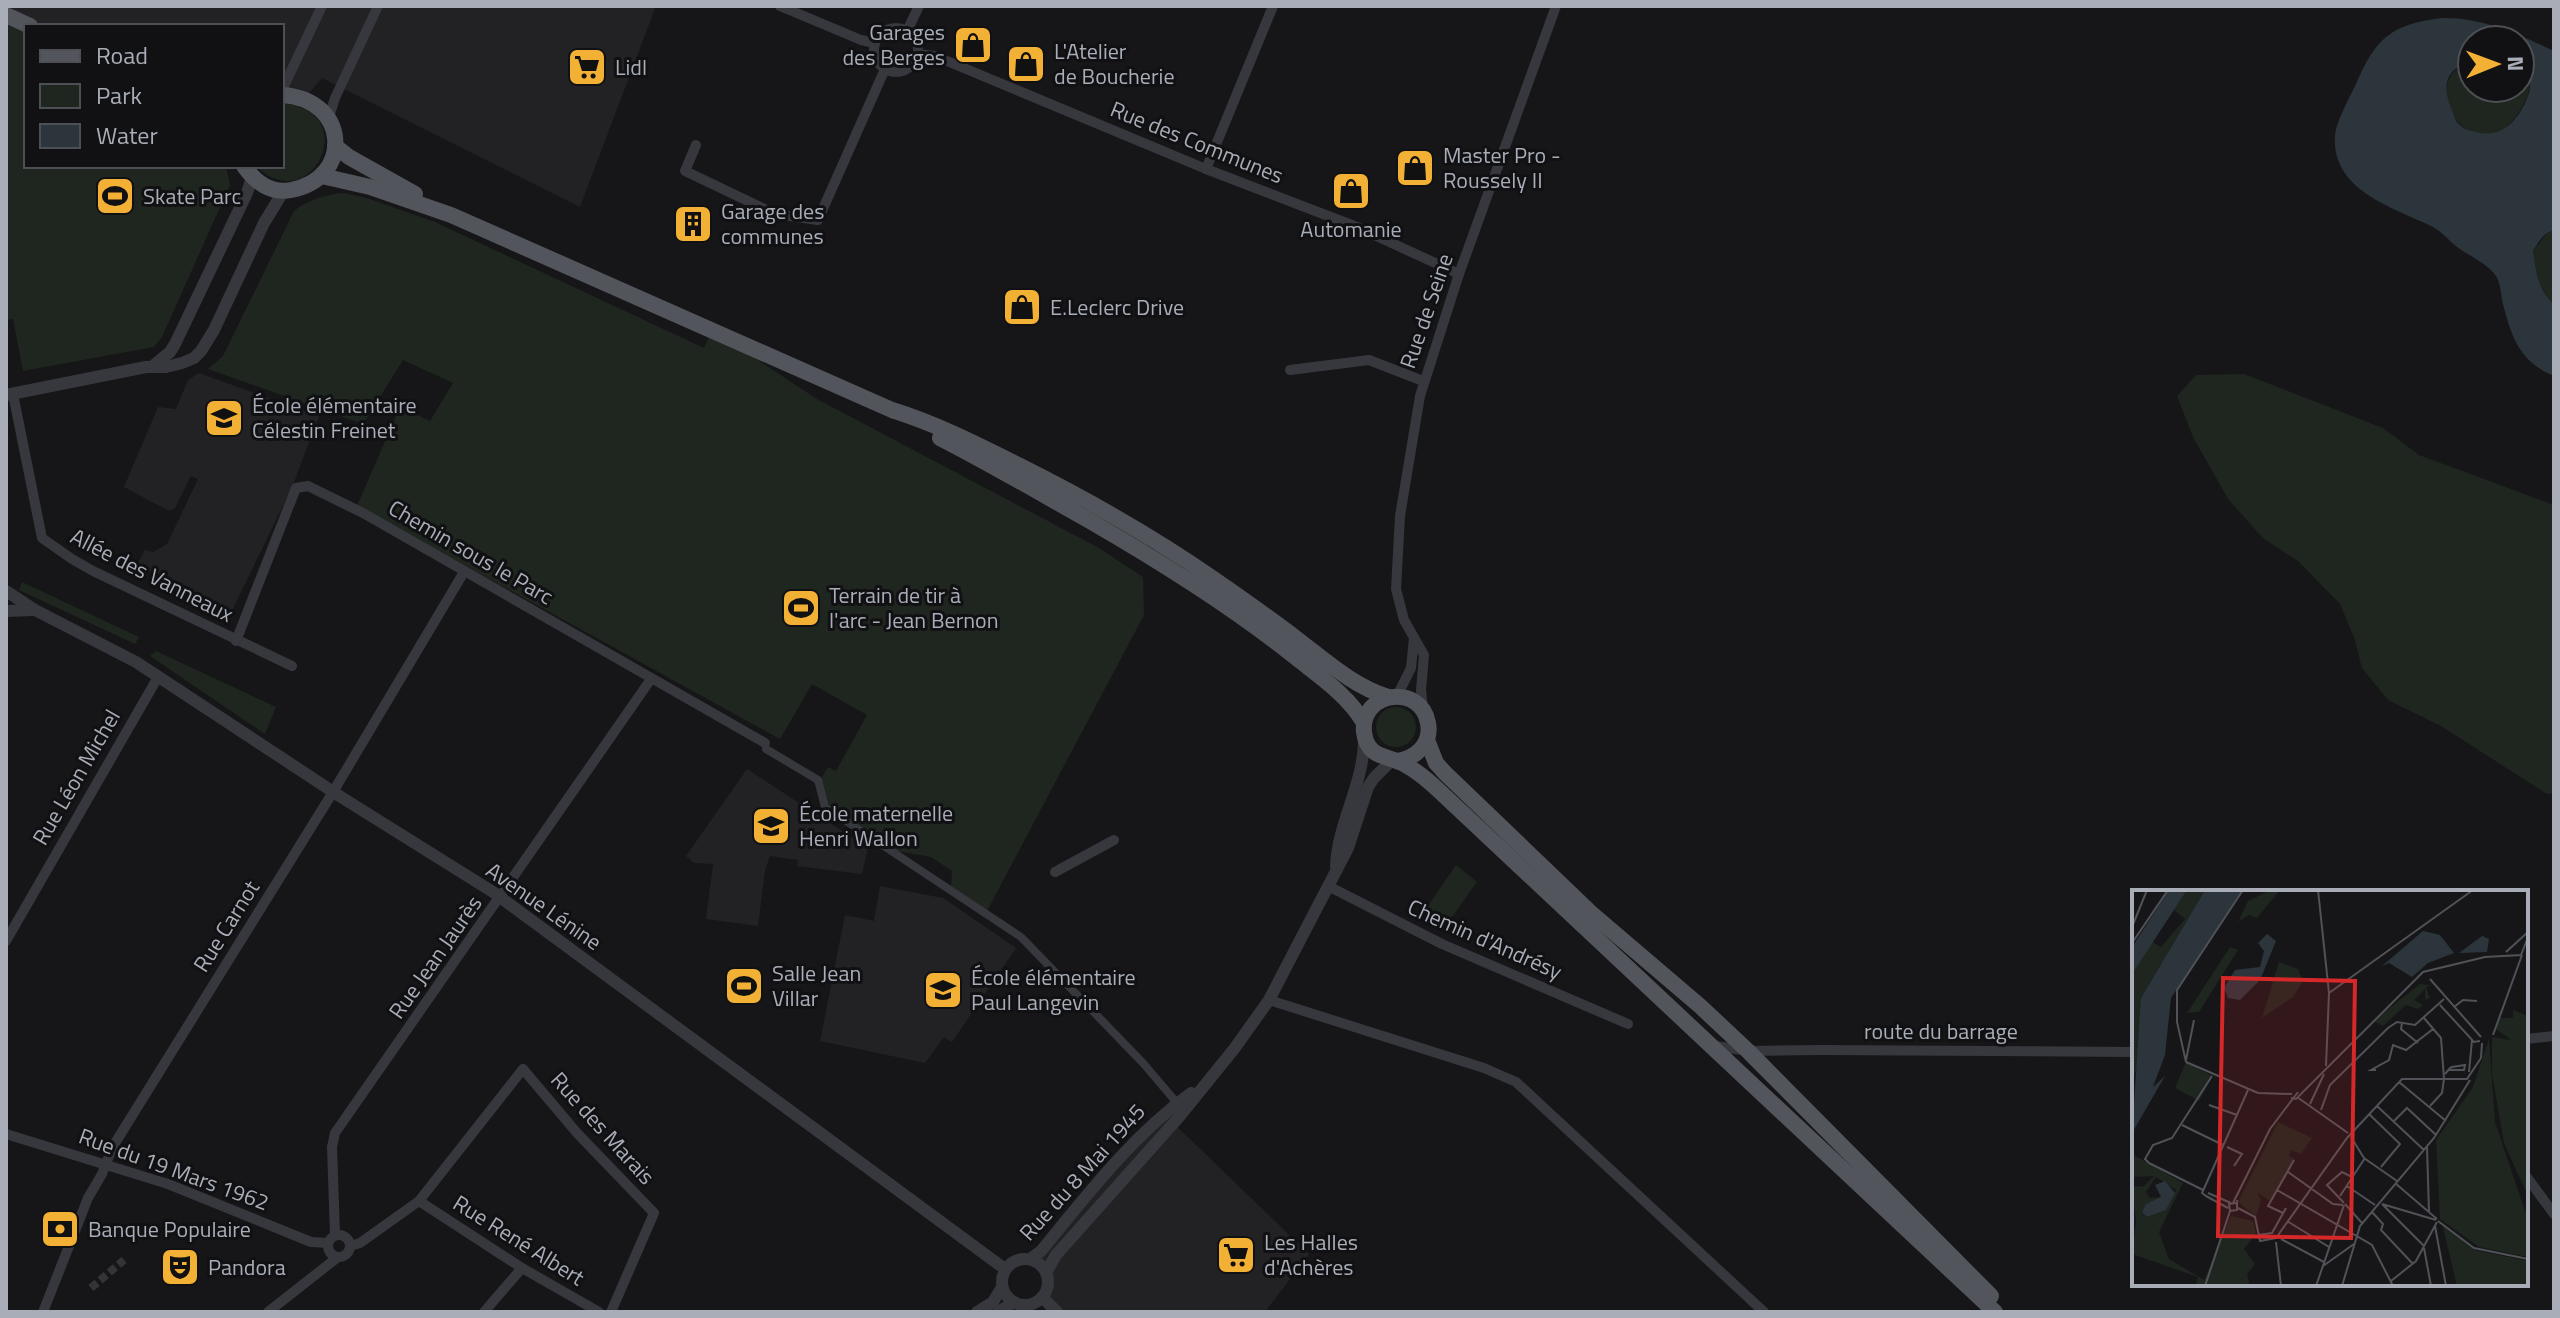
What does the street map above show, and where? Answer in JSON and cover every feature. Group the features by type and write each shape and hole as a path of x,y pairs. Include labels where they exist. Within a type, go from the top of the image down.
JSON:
{"main road":[{"path":"6,15 26,24"},
{"path":"248,172 266,187 283,192 306,187 322,176 331,162 335,146 329,117 319,106 305,98 284,93"},
{"path":"335,146 451,215"},
{"path":"322,176 370,187 451,215 892,410 930,422 1076,494 1203,572 1353,681 1368,690 1408,698 1424,710 1429,730 1427,740 1416,755 1395,761"},
{"path":"892,410 1136,548 1220,600 1338,692 1352,705 1372,750 1379,756 1413,769 1434,786 1995,1312"},
{"path":"1364,728 1372,706 1393,696"},
{"path":"1427,740 1436,763 1445,773 1591,913 1748,1051 2006,1312"}],"street":[{"path":"284,88 322,6"},
{"path":"329,117 378,6"},
{"path":"780,6 875,43"},
{"path":"907,31 919,6"},
{"path":"1206,169 1273,6"},
{"name":"Rue de Seine","path":"1424,710 1421,690 1424,655 1399,605 1396,589 1400,516 1423,381 1556,6"},
{"path":"888,29 907,31 916,41 918,54 908,68 897,72 885,69 876,58 875,43 878,37 888,29"},
{"name":"Rue des Communes","path":"918,54 935,56 1206,169 1357,227 1459,274"},
{"path":"696,145 685,171 775,214 818,220 885,69"},
{"path":"153,366 175,344 247,193 248,172"},
{"path":"10,395 153,366 166,367 194,358 214,330 264,223 283,192"},
{"path":"1290,370 1369,360 1423,381"},
{"name":"Allée des Vanneaux","path":"10,395 42,538 72,559 292,666"},
{"name":"Chemin sous le Parc","path":"236,641 296,488 308,486 363,513 766,746"},
{"name":"Rue Carnot","path":"43,1312 88,1198 112,1148 333,792 464,572"},
{"name":"Avenue Lénine","path":"6,591 35,610 136,662 333,792 501,897 1005,1269"},
{"name":"Avenue Lénine","path":"6,611 35,610"},
{"path":"1393,696 1411,668 1414,638"},
{"name":"Rue Léon Michel","path":"6,941 158,677"},
{"name":"Rue Jean Jaurès","path":"332,1239 332,1147 335,1133 651,679"},
{"name":"Rue du 8 Mai 1945","path":"1336,868 1337,846 1364,750 1364,728"},
{"path":"766,746 818,780 825,807 1021,937 1143,1063 1177,1103"},
{"name":"Rue du 8 Mai 1945","path":"1046,1273 1056,1255 1179,1117 1269,1000 1355,833 1368,787 1395,761"},
{"path":"1055,872 1114,840"},
{"name":"Chemin d'Andrésy","path":"1328,886 1442,944 1628,1024"},
{"path":"1269,1000 1484,1068 1516,1082 1764,1312"},
{"path":"2528,1039 2554,1036"},
{"path":"1710,1045 1748,1051"},
{"name":"route du barrage","path":"1748,1051 2132,1052"},
{"name":"Rue des Marais","path":"350,1246 360,1243 419,1201 523,1069 577,1133 654,1213 611,1312"},
{"name":"Rue du 8 Mai 1945","path":"1030,1259 1041,1251 1115,1163 1163,1113 1204,1084"},
{"name":"Rue du 19 Mars 1962","path":"6,1134 106,1163 204,1197 311,1242 332,1239"},
{"path":"2528,1179 2554,1214"},
{"name":"Rue René Albert","path":"419,1201 522,1268 599,1312"},
{"path":"268,1312 347,1253 350,1246 345,1237 332,1239 330,1254 338,1257"},
{"path":"1030,1259 1042,1266 1047,1286 1042,1297 1030,1304 1014,1302 1005,1295 1002,1276 1013,1261 1030,1259"},
{"path":"484,1312 522,1268"},
{"path":"977,1312 993,1302 1002,1287"},
{"path":"1042,1297 1057,1312"},
{"path":"998,1312 1014,1302"}],"shaded area":[{"path":"6,6 656,6 580,207 322,78 305,98 284,95 284,24 27,24 6,16"},
{"path":"199,373 319,416 293,485 230,615 137,565 145,550 153,552 167,544 198,479 191,476 175,508 169,511 124,487 158,407 176,409 188,380"},
{"name":"École maternelle Henri Wallon","path":"747,769 868,848 862,874 797,866 798,860 770,856 765,870 758,926 706,919 713,864 694,863 686,856"},
{"path":"880,886 943,898 1016,948 952,1042 944,1037 925,1063 820,1041 845,915 874,921"},
{"path":"1163,1113 1309,1254 1265,1312 1057,1312 1042,1297 1041,1251"}],"green space":[{"path":"6,17 24,25 24,168 226,168 230,185 162,337 154,347 23,371 13,319 6,320"},
{"path":"2456,71 2456,104 2523,104 2507,126 2489,135 2472,132 2458,122 2449,106 2447,89"},
{"path":"284,104 307,110 321,124 325,141 321,158 310,172 295,180 276,179 259,168 284,168"},
{"path":"344,193 435,222 704,348 712,330 817,399 1099,548 1143,577 1144,615 987,911 951,887 952,871 931,857 897,851 829,805 821,779 828,767 836,771 867,715 812,684 780,739 357,506 400,407 430,421 453,383 403,360 363,424 208,369 223,356 294,211 318,198"},
{"path":"2550,230 2554,230 2554,304 2541,287 2533,251"},
{"path":"2244,374 2383,428 2419,455 2554,505 2554,793 2547,794 2441,726 2388,700 2362,668 2354,637 2340,604 2299,562 2263,538 2228,499 2193,437 2177,396 2196,375"},
{"path":"22,582 139,637 135,644 19,590"},
{"path":"156,651 276,707 265,734 150,656"},
{"path":"1396,707 1410,713 1416,727 1410,741 1396,747 1382,741 1376,727 1382,713"},
{"path":"1456,865 1477,882 1449,921 1427,907"}],"water":[{"path":"2441,18 2485,24 2456,24 2456,69 2448,78 2447,91 2456,121 2462,127 2486,134 2503,130 2516,118 2524,104 2536,104 2536,43 2554,51 2554,230 2544,235 2533,251 2541,287 2554,304 2554,376 2532,363 2518,346 2492,271 2433,227 2366,193 2342,169 2336,154 2335,135 2363,68 2387,36 2409,25"}],"tunnel":[{"path":"91,1288 124,1260"}],"place":[{"name":"Garages des Berges","path":"973,45"},
{"name":"L'Atelier de Boucherie","path":"1026,64"},
{"name":"Lidl","path":"587,67"},
{"name":"Master Pro - Roussely II","path":"1415,168"},
{"name":"Automanie","path":"1351,191"},
{"name":"Skate Parc","path":"115,196"},
{"name":"Garage des communes","path":"693,224"},
{"name":"E.Leclerc Drive","path":"1022,307"},
{"name":"École élémentaire Célestin Freinet","path":"224,418"},
{"name":"Terrain de tir à l'arc - Jean Bernon","path":"801,608"},
{"name":"École maternelle Henri Wallon","path":"771,826"},
{"name":"Salle Jean Villar","path":"744,986"},
{"name":"École élémentaire Paul Langevin","path":"943,990"},
{"name":"Banque Populaire","path":"60,1229"},
{"name":"Les Halles d'Achères","path":"1236,1255"},
{"name":"Pandora","path":"180,1267"}]}
